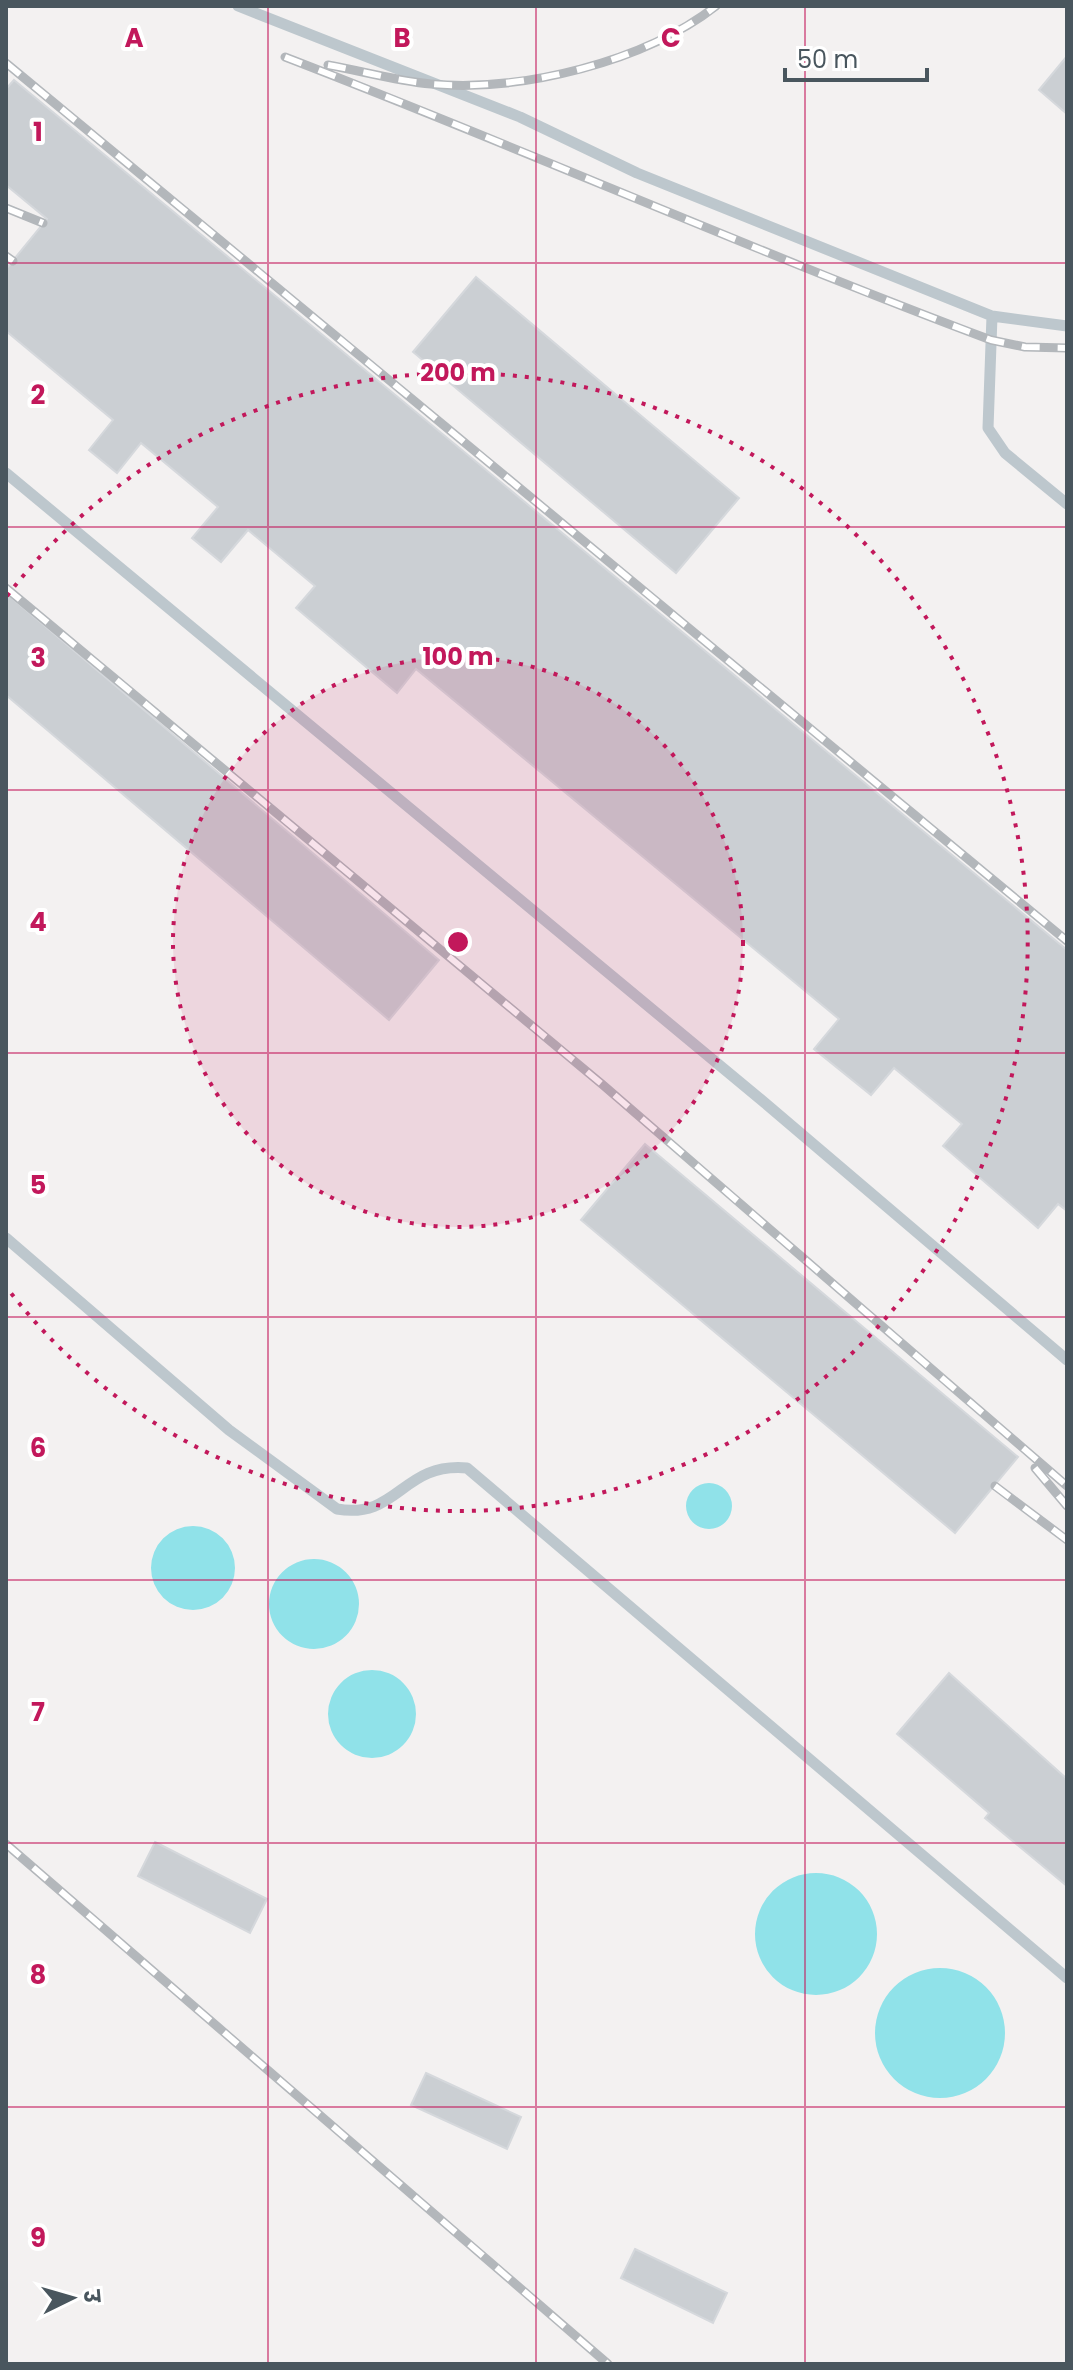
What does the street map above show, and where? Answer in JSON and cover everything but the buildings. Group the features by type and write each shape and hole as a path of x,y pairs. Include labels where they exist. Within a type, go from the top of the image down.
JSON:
{"lane":[{"path":"238,6 520,117 637,173 992,316 1067,326"},
{"path":"992,316 988,428 1005,453 1067,504"},
{"path":"6,473 765,1103 1067,1360"},
{"path":"6,1238 229,1430 337,1509 358,1513 390,1500 415,1478 444,1466 467,1468 1067,1978"}],"water":[{"path":"709,1483 725,1490 732,1506 725,1522 709,1529 693,1522 686,1506 693,1490"},
{"path":"193,1526 216,1533 228,1545 235,1568 228,1591 216,1603 193,1610 170,1603 158,1591 151,1568 158,1545 170,1533"},
{"path":"314,1559 331,1563 346,1572 355,1587 359,1604 355,1621 346,1636 331,1645 314,1649 297,1645 282,1636 273,1621 269,1604 273,1587 282,1572 297,1563"},
{"path":"372,1670 389,1674 403,1683 412,1697 416,1714 412,1731 403,1745 389,1754 372,1758 355,1754 341,1745 332,1731 328,1714 332,1697 341,1683 355,1674"},
{"path":"816,1873 839,1878 859,1891 872,1911 877,1934 872,1957 859,1977 839,1990 816,1995 793,1990 773,1977 760,1957 755,1934 760,1911 773,1891 793,1878"},
{"path":"940,1968 965,1973 986,1987 1000,2008 1005,2033 1000,2058 986,2079 965,2093 940,2098 915,2093 894,2079 880,2058 875,2033 880,2008 894,1987 915,1973"}],"railway":[{"path":"328,65 431,84 504,83 542,78 581,69 654,43 716,6"},
{"path":"285,57 991,340 1025,347 1067,348"},
{"path":"6,63 1067,941"},
{"path":"6,208 43,223"},
{"path":"6,256 13,261"},
{"path":"6,588 603,1085 1067,1486"},
{"path":"1035,1468 1067,1506"},
{"path":"995,1486 1067,1540"},
{"path":"6,1844 608,2364"}]}
